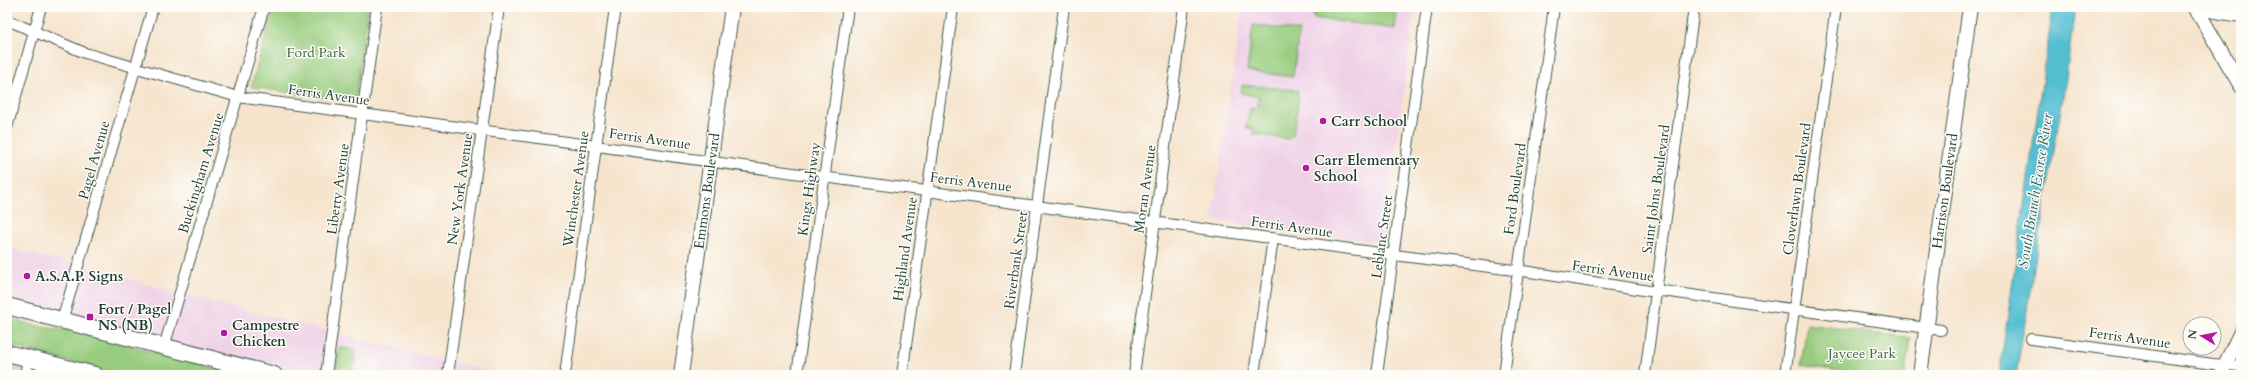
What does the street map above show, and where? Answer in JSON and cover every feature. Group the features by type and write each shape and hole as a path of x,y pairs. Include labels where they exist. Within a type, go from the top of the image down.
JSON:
{"main road":[{"path":"7,306 44,317 274,375"},
{"path":"7,314 21,317 44,317"},
{"path":"7,353 96,375"}],"street":[{"path":"7,128 41,7"},
{"name":"Pagel Avenue","path":"62,321 153,7"},
{"name":"Buckingham Avenue","path":"164,347 264,7"},
{"name":"Liberty Avenue","path":"326,375 377,7"},
{"name":"New York Avenue","path":"448,375 499,7"},
{"name":"Winchester Avenue","path":"565,375 615,7"},
{"name":"Emmons Boulevard","path":"681,375 732,7"},
{"name":"Kings Highway","path":"798,375 848,7"},
{"name":"Highland Avenue","path":"902,375 952,7"},
{"name":"Riverbank Street","path":"1014,375 1064,7"},
{"name":"Moran Avenue","path":"1134,375 1184,7"},
{"name":"Leblanc Street","path":"1377,375 1427,7"},
{"name":"Ford Boulevard","path":"1504,375 1554,7"},
{"name":"Saint Johns Boulevard","path":"1645,375 1694,7"},
{"name":"Cloverlawn Boulevard","path":"1785,375 1836,7"},
{"name":"Harrison Boulevard","path":"1920,375 1970,7"},
{"path":"2196,8 2241,17"},
{"path":"2196,8 2241,86"},
{"name":"Ferris Avenue","path":"7,20 85,53 238,97 483,129 711,162 1394,255 1518,270 1656,292 1941,330"},
{"path":"1254,375 1273,238"},
{"path":"2223,369 2241,332"},
{"name":"Ferris Avenue","path":"2031,339 2213,364 2223,369 2241,366"},
{"path":"25,375 28,358"}],"shaded area":[{"name":"Carr Elementary School","path":"1242,7 1415,7 1383,243 1212,220"},
{"path":"7,249 79,264 180,294 503,375 274,375 7,306"},
{"path":"7,353 95,375 7,375"}],"green space":[{"name":"Ford Park","path":"274,7 368,7 355,102 251,87"},
{"path":"1315,7 1398,7 1395,29 1313,18"},
{"path":"1253,25 1299,31 1293,77 1247,71"},
{"path":"1242,85 1298,90 1297,96 1299,97 1293,136 1288,139 1253,134 1254,129 1246,128 1250,108 1257,109 1259,97 1241,93"},
{"path":"7,318 42,327 74,331 243,375 122,375 7,345"},
{"name":"Jaycee Park","path":"1807,324 1910,338 1905,375 1853,375 1852,373 1801,365"},
{"path":"339,347 356,350 352,375 335,374"}],"water":[{"name":"South Branch Ecorse River","path":"2053,7 2075,7 2066,79 2016,375 1999,375"}],"place":[{"name":"Carr School","path":"1323,121"},
{"name":"Carr Elementary School","path":"1306,168"},
{"name":"A.S.A.P. Signs","path":"27,276"},
{"name":"Fort / Pagel NS (NB)","path":"90,317"},
{"name":"Campestre Chicken","path":"224,333"}]}
